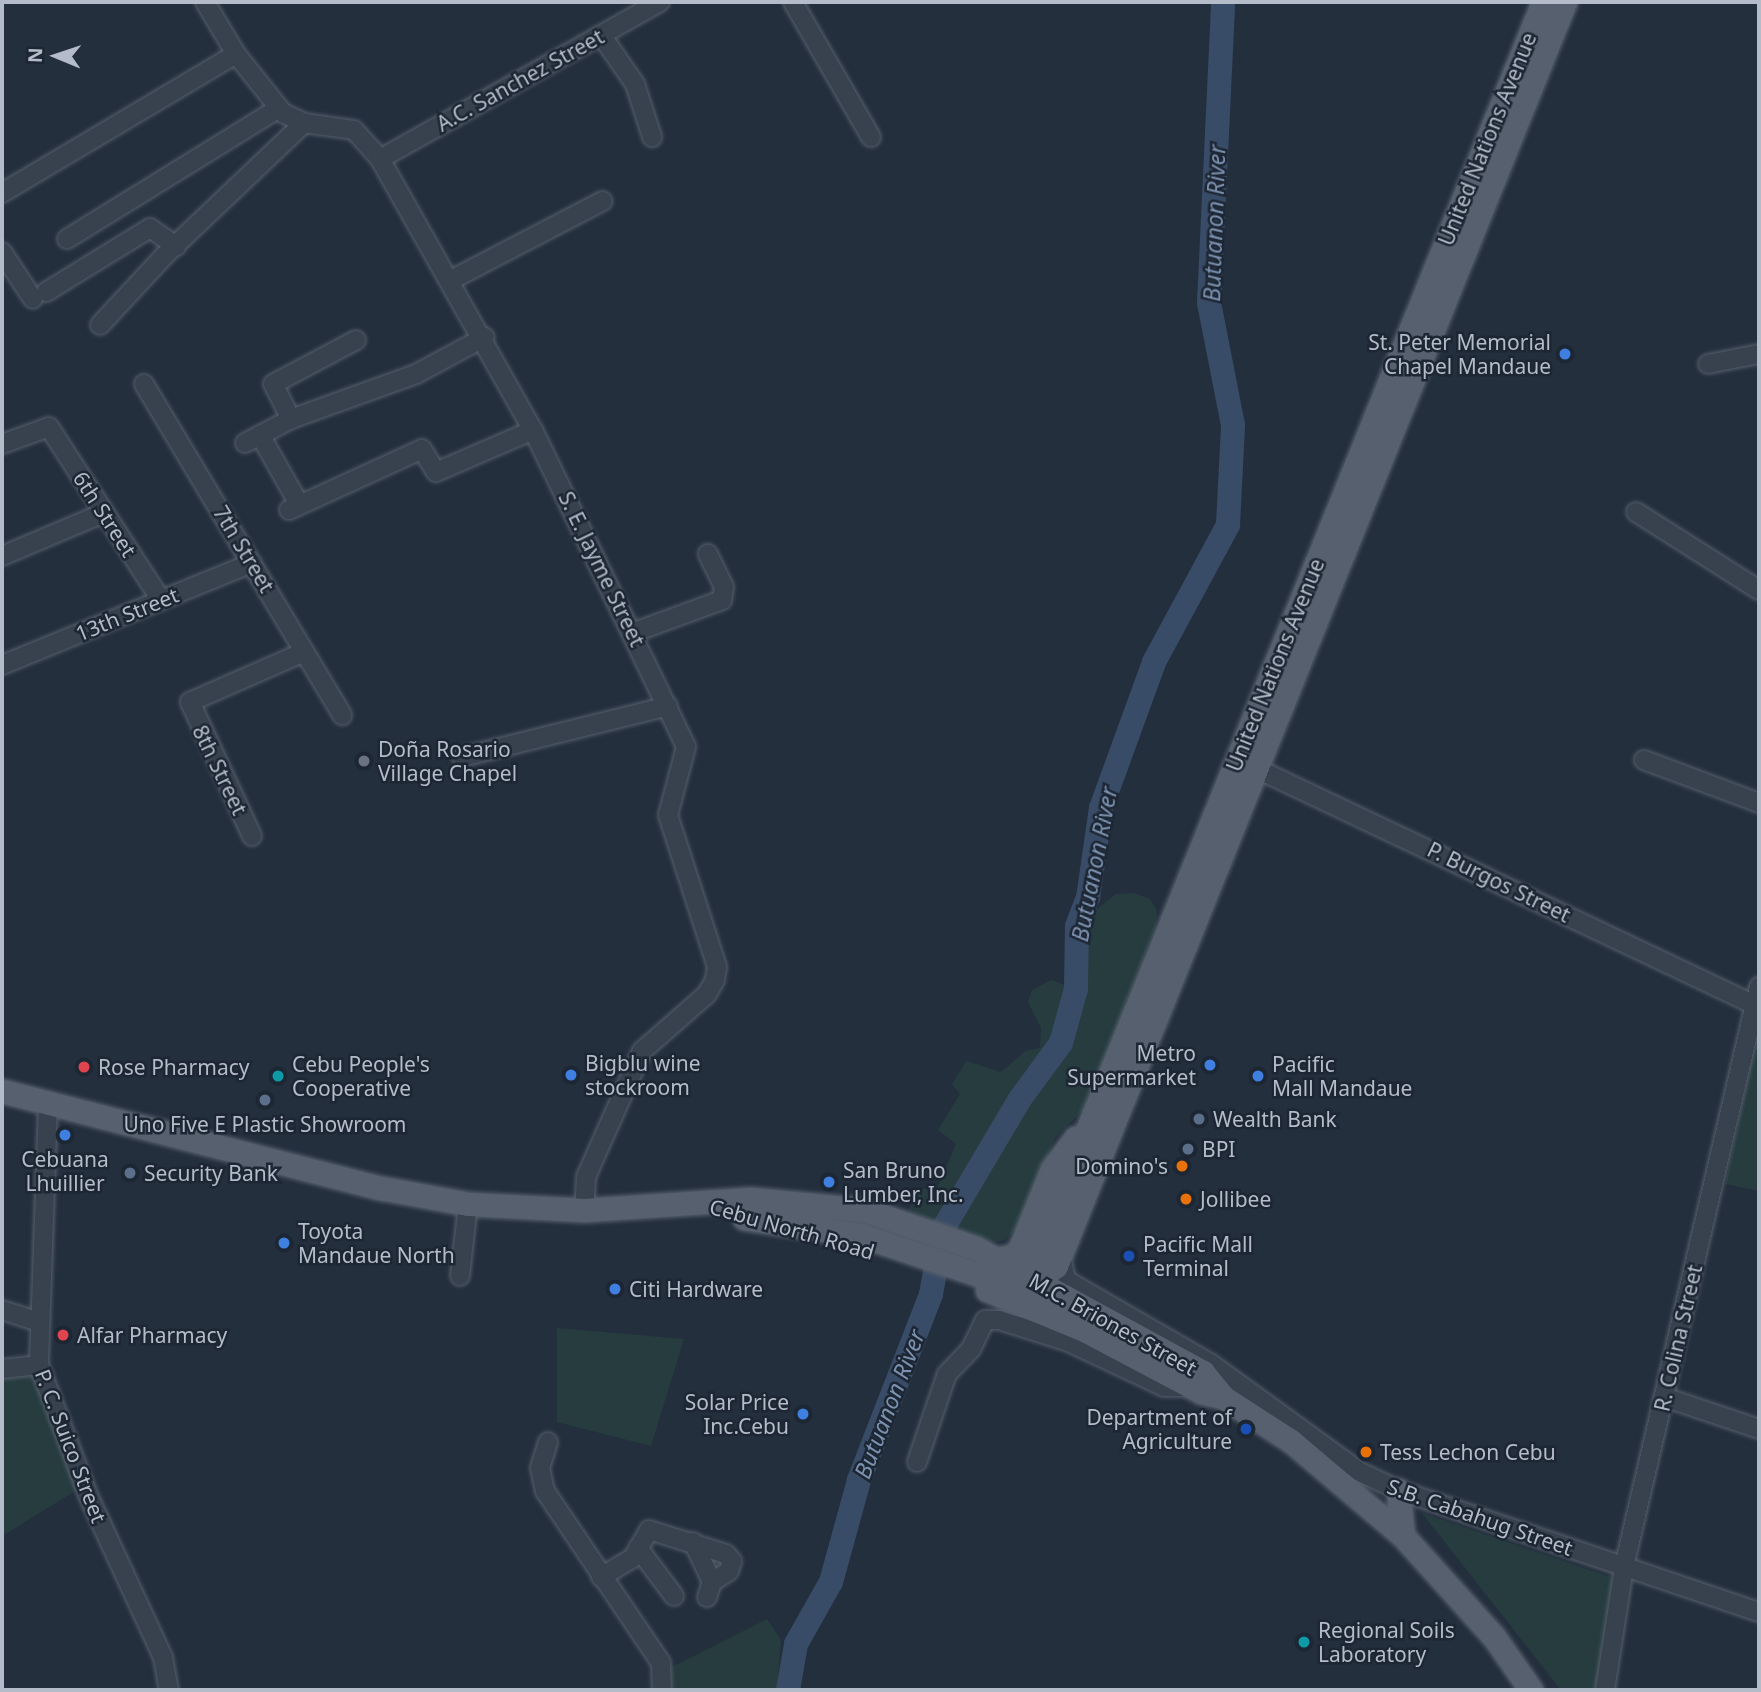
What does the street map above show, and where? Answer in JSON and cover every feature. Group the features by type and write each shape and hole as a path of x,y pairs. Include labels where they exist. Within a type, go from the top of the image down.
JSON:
{"main road":[{"name":"United Nations Avenue","path":"1061,1256 1247,764 1543,2"},
{"name":"United Nations Avenue","path":"1035,1282 1036,1257 1097,1107 1247,764 1565,2"},
{"path":"2,1091 381,1188 468,1204 584,1210 693,1200"},
{"path":"996,1259 1013,1256 1020,1248 1052,1170 1097,1107"},
{"name":"Cebu North Road","path":"693,1200 824,1203 905,1222 975,1248 996,1259"},
{"name":"Cebu North Road","path":"693,1200 744,1218 838,1230 965,1276 1066,1322"},
{"path":"965,1276 1006,1284 1035,1282 1052,1271 1061,1256"},
{"name":"M.C. Briones Street","path":"996,1259 1203,1372 1223,1397"},
{"path":"1035,1282 1046,1303 1066,1322"},
{"name":"M.C. Briones Street","path":"1066,1322 1192,1387 1223,1397 1291,1441 1403,1536 1494,1637 1531,1690"},
{"path":"1398,1490 1403,1536"}],"street":[{"name":"S. E. Jayme Street","path":"205,2 236,54 279,108 304,123 354,130 380,159 485,337 533,430 686,747 668,815 717,967 715,981 701,1000 642,1051 586,1177 584,1210"},
{"name":"A.C. Sanchez Street","path":"380,159 660,2"},
{"path":"793,2 871,136"},
{"path":"601,35 635,84 652,137"},
{"path":"2,193 236,54"},
{"path":"67,239 279,108"},
{"path":"100,325 176,246 304,123"},
{"path":"451,279 603,201"},
{"path":"2,252 40,296 150,228 176,246"},
{"path":"485,337 416,374 291,419 253,439 294,507 422,449 436,472 533,430"},
{"path":"291,419 273,384 356,340"},
{"path":"1708,364 1759,354"},
{"name":"7th Street","path":"144,384 342,715"},
{"name":"6th Street","path":"5,437 49,428 161,600"},
{"path":"1636,512 1759,590"},
{"path":"2,556 104,513"},
{"path":"632,633 722,600 724,587 708,554"},
{"name":"13th Street","path":"2,665 252,563"},
{"name":"8th Street","path":"252,836 190,702 304,652"},
{"path":"462,757 667,706"},
{"path":"1644,760 1759,803"},
{"name":"P. Burgos Street","path":"1247,764 1757,999"},
{"name":"R. Colina Street","path":"1605,1690 1624,1567 1757,999"},
{"name":"P. C. Suico Street","path":"48,1104 39,1366 88,1495 163,1657 169,1690"},
{"path":"460,1276 468,1204"},
{"name":"S.B. Cabahug Street","path":"1061,1256 1061,1270 1070,1283 1177,1343 1360,1472 1398,1490 1759,1612"},
{"path":"2,1310 40,1322"},
{"path":"917,1462 947,1374 971,1349 985,1320 999,1320 1069,1342 1164,1387 1192,1387"},
{"path":"2,1369 39,1366"},
{"path":"1664,1397 1759,1429"},
{"path":"548,1442 540,1468 545,1491 661,1663 662,1690"},
{"path":"601,1577 633,1559 649,1530 716,1548 732,1562 729,1572 710,1589 693,1542"},
{"path":"638,1548 674,1596"}],"green space":[{"path":"1134,893 1150,899 1157,911 1156,926 1087,1106 1055,1138 1022,1224 1005,1240 991,1243 908,1212 916,1190 938,1186 956,1144 938,1130 960,1094 952,1084 966,1061 1001,1072 1025,1051 1040,1048 1041,1028 1028,1002 1032,990 1051,980 1065,985 1075,979 1087,917 1116,894"},
{"path":"1759,1027 1759,1191 1725,1184"},
{"path":"557,1328 684,1339 651,1446 557,1422"},
{"path":"34,1372 77,1490 2,1536 2,1375"},
{"path":"1422,1513 1613,1578 1596,1690 1561,1690"},
{"path":"767,1619 781,1640 777,1690 670,1690 670,1668"}],"waterway":[{"name":"Butuanon River","path":"788,1690 796,1644 831,1582 859,1480 931,1294 943,1229 1020,1099 1061,1043 1076,989 1077,926 1088,898 1101,808 1154,662 1228,525 1233,425 1209,303 1223,2"}],"place":[{"name":"St. Peter Memorial Chapel Mandaue","path":"1565,354"},
{"name":"Doña Rosario Village Chapel","path":"364,761"},
{"name":"Metro Supermarket","path":"1210,1065"},
{"name":"Rose Pharmacy","path":"84,1067"},
{"name":"Bigblu wine stockroom","path":"571,1075"},
{"name":"Cebu People's Cooperative","path":"278,1076"},
{"name":"Pacific Mall Mandaue","path":"1258,1076"},
{"name":"Uno Five E Plastic Showroom","path":"265,1100"},
{"name":"Wealth Bank","path":"1199,1119"},
{"name":"Cebuana Lhuillier","path":"65,1135"},
{"name":"BPI","path":"1188,1149"},
{"name":"Domino's","path":"1182,1166"},
{"name":"Security Bank","path":"130,1173"},
{"name":"San Bruno Lumber, Inc.","path":"829,1182"},
{"name":"Jollibee","path":"1186,1199"},
{"name":"Toyota Mandaue North","path":"284,1243"},
{"name":"Pacific Mall Terminal","path":"1129,1256"},
{"name":"Citi Hardware","path":"615,1289"},
{"name":"Alfar Pharmacy","path":"63,1335"},
{"name":"Solar Price Inc.Cebu","path":"803,1414"},
{"name":"Department of Agriculture","path":"1246,1429"},
{"name":"Tess Lechon Cebu","path":"1366,1452"},
{"name":"Regional Soils Laboratory","path":"1304,1642"}]}
